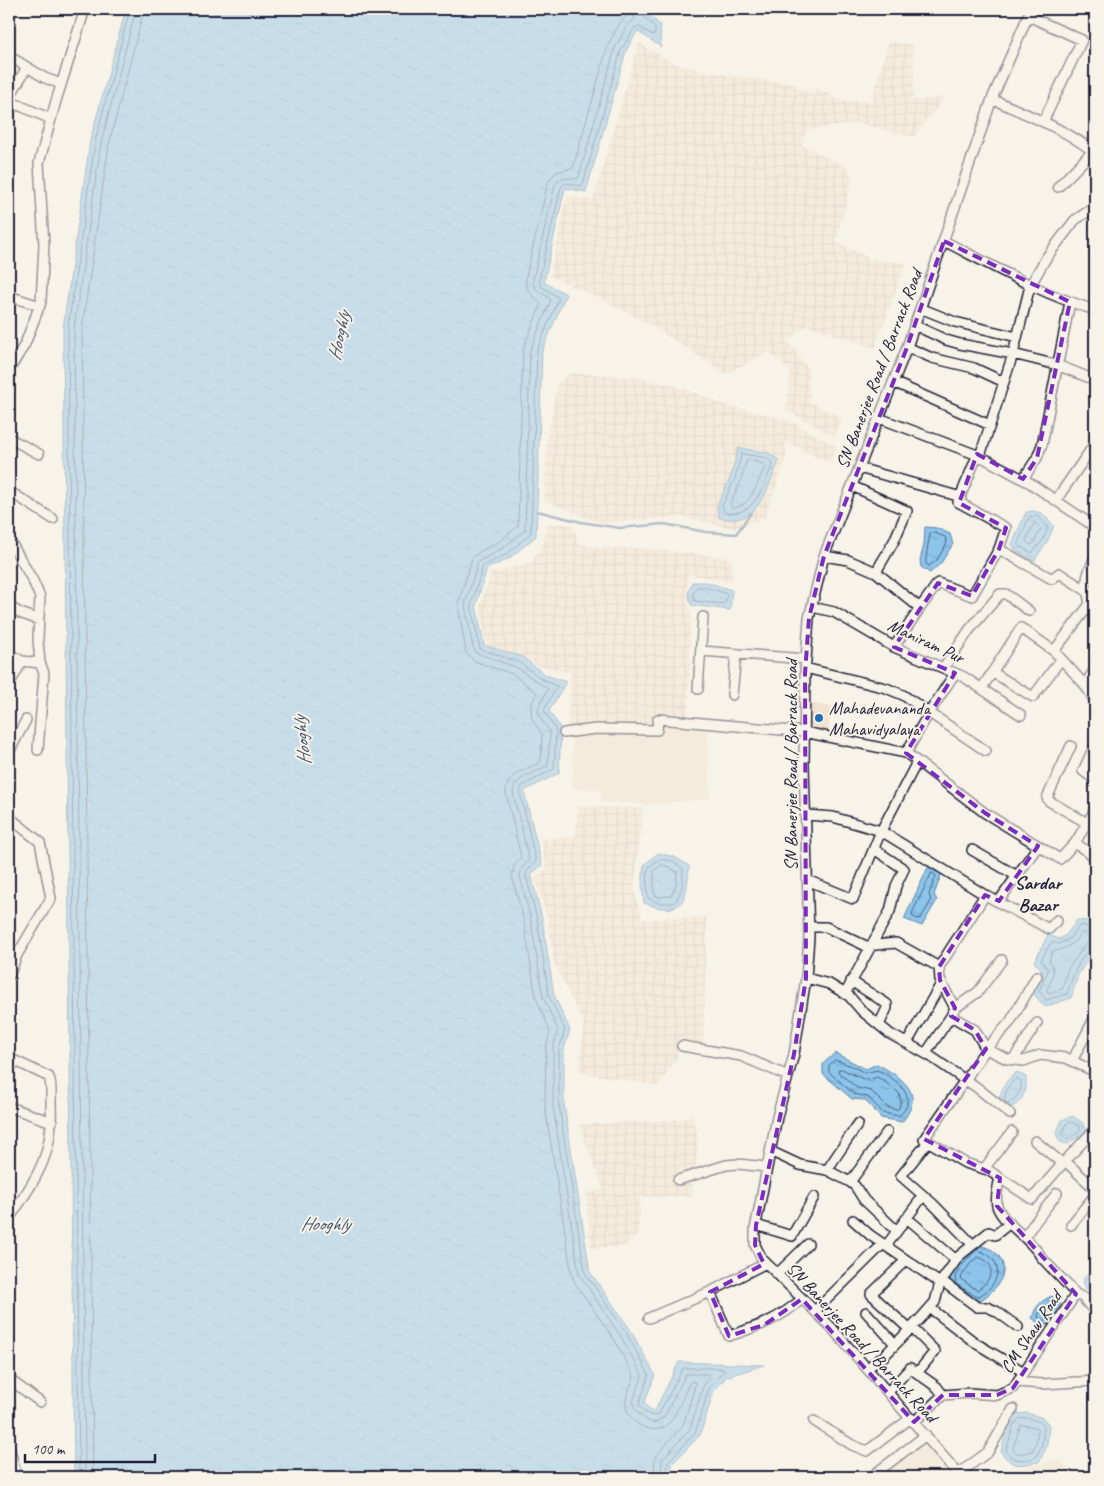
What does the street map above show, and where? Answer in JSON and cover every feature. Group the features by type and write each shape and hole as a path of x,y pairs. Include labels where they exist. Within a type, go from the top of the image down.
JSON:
{"street":[{"path":"9,370 25,344 40,306 44,245 39,163 85,9"},
{"path":"1029,13 1082,40 1043,122"},
{"name":"SN Banerjee Road / Barrack Road","path":"960,1476 831,1328 762,1259 755,1245 756,1225 766,1167 794,1054 806,978 809,927 804,732 806,663 812,607 824,556 907,346 992,99 1029,13"},
{"path":"9,56 49,80 62,84"},
{"path":"9,98 27,67"},
{"path":"992,99 1043,122 1094,152 1058,187"},
{"path":"9,112 16,104 51,119"},
{"path":"894,647 938,582 972,596 999,549 1006,528 958,502 975,461 980,456 1013,354 1030,286 1046,258 1075,220 1095,207"},
{"path":"944,240 1030,286 1095,310"},
{"path":"9,296 40,306"},
{"path":"1023,479 1042,444 1070,302"},
{"path":"920,308 955,322 1017,337"},
{"path":"914,325 946,340 1057,365 1095,380"},
{"path":"907,346 932,358 974,368 1004,382"},
{"path":"893,382 990,425"},
{"path":"879,418 980,456 1023,479 1095,527"},
{"path":"9,438 39,454"},
{"path":"1056,500 1095,446"},
{"path":"859,468 961,497"},
{"path":"852,486 907,511 894,541 876,572"},
{"path":"9,491 53,519"},
{"path":"9,539 40,597 40,663 44,673 38,750"},
{"path":"999,549 1052,579 1059,573 1091,592"},
{"path":"824,556 848,560 876,572 920,608"},
{"path":"1054,651 1090,604 1091,592 1087,574 1095,557"},
{"path":"944,667 970,628 1000,594 1006,594 1029,611"},
{"path":"9,606 20,613 39,620"},
{"name":"Maniram Pur","path":"812,607 834,612 894,647 955,672 1021,715"},
{"path":"1087,608 1095,614"},
{"path":"698,688 703,617"},
{"path":"982,688 1021,628 1054,651 1084,685 1095,701"},
{"path":"701,651 806,663 886,688 903,695 986,751"},
{"path":"9,654 22,661 40,663"},
{"path":"732,695 736,655"},
{"path":"992,672 1033,697 1061,659"},
{"path":"9,685 22,661"},
{"path":"1084,685 1095,669"},
{"path":"906,753 955,672"},
{"path":"564,733 596,729 657,730 658,719 804,732 906,753 985,813 1060,859 1075,843 1095,810"},
{"path":"9,752 26,720"},
{"path":"1095,745 1083,772 1095,780"},
{"path":"1071,746 1047,798 1087,823"},
{"path":"808,880 854,899 881,831 917,762"},
{"path":"806,815 833,817 881,831 985,895 1049,929 1057,920"},
{"path":"9,817 40,842 51,898 17,955 9,976"},
{"path":"1075,843 1095,857"},
{"path":"999,901 1038,846"},
{"path":"845,994 892,907 896,886 904,869 874,849"},
{"path":"972,850 1017,876"},
{"path":"985,895 939,967 940,980 953,1012 975,1030 986,1049 1007,1059 1024,1061 1040,1055 1066,1058 1095,1070"},
{"path":"809,927 826,927 866,946 896,943 939,967"},
{"path":"9,949 17,955"},
{"path":"926,1053 953,1012 978,992 1002,960"},
{"path":"1037,976 1010,1022 986,1049 924,1139 965,1163 984,1169 1032,1199 1095,1129"},
{"path":"806,978 828,984 845,994 890,1034 926,1053 976,1086 1010,1114"},
{"path":"851,981 887,1004 879,1025"},
{"path":"907,1043 942,982"},
{"path":"1072,1061 1095,1017"},
{"path":"1013,1060 1037,1024"},
{"path":"682,1046 741,1056 788,1076"},
{"path":"9,1058 49,1077 52,1122 45,1158 37,1177 9,1219"},
{"path":"10,1110 52,1122"},
{"path":"827,1170 858,1124"},
{"path":"850,1182 887,1132"},
{"path":"984,1169 1012,1132"},
{"path":"1035,1141 1064,1162 1095,1189"},
{"path":"928,1142 901,1176 972,1245"},
{"path":"770,1151 800,1165 827,1170 850,1182 864,1200 897,1232"},
{"path":"678,1180 726,1165 738,1164 766,1167"},
{"path":"1000,1178 997,1206 1010,1223 1095,1312"},
{"path":"1024,1237 1057,1193"},
{"path":"1070,1225 1095,1195"},
{"path":"814,1311 897,1232 923,1196"},
{"path":"756,1225 792,1236 814,1197"},
{"path":"908,1218 956,1260"},
{"path":"853,1220 884,1245 977,1307 987,1307 996,1311 1018,1327"},
{"path":"867,1368 896,1344 935,1302 941,1282 956,1260 989,1232 995,1235 1010,1223"},
{"path":"777,1274 808,1244"},
{"path":"906,1260 871,1294 935,1351 917,1373"},
{"path":"649,1318 710,1292 766,1263"},
{"path":"710,1292 729,1336 764,1325 788,1312 802,1299"},
{"name":"CM Shaw Road","path":"944,1394 997,1395 1012,1388 1079,1295 1092,1302 1095,1300"},
{"path":"930,1308 977,1344 1024,1372"},
{"path":"866,1312 896,1344"},
{"path":"814,1421 852,1445 867,1451 912,1420 944,1394 910,1368 888,1392"},
{"path":"9,1379 40,1402"},
{"path":"1017,1382 1042,1384 1095,1381"},
{"path":"960,1476 988,1452 1013,1409"},
{"path":"875,1477 876,1472 926,1435"},
{"path":"9,1446 17,1477"}],"highlighted area":[{"path":"944,241 1070,302 1037,458 1023,479 977,454 959,503 1006,528 999,549 972,596 938,583 894,647 955,673 906,753 985,813 1038,846 999,901 985,895 939,967 940,980 955,1008 951,1016 975,1030 986,1049 924,1139 1000,1178 997,1206 1076,1294 1013,1388 997,1395 943,1395 914,1422 802,1299 764,1325 729,1336 710,1292 764,1264 755,1245 756,1225 794,1054 806,978 805,674 809,618 824,556 906,350"}],"shaded area":[{"path":"889,41 913,45 914,100 945,97 913,137 859,123 806,130 802,145 850,169 852,181 836,242 871,259 906,263 875,348 807,325 788,341 808,369 810,402 843,419 834,436 786,410 790,371 769,352 726,374 653,326 605,301 550,276 567,196 593,200 639,43 677,65 733,76 790,83 814,96 816,87 841,101 872,101"},
{"path":"1095,118 1095,146 1085,139"},
{"path":"570,373 634,377 676,386 726,405 788,420 836,446 830,464 785,441 786,458 765,517 734,529 683,517 600,523 545,501 547,439 557,385"},
{"path":"547,524 572,525 579,544 601,548 640,548 732,558 732,582 688,574 686,596 691,613 688,718 656,715 654,727 567,728 571,673 536,665 486,644 480,605 491,573 531,563 544,543"},
{"name":"Mahadevananda Mahavidyalaya","path":"808,703 831,707 828,733 808,729"},
{"path":"661,723 707,728 711,798 649,805 601,802 600,790 573,788 572,735 596,732 659,734"},
{"path":"578,806 643,808 634,890 642,919 707,917 703,1047 678,1043 679,1051 674,1063 658,1086 579,1072 584,1025 554,963 548,920 535,878 547,869 540,839 576,836"},
{"path":"691,1115 696,1128 698,1144 692,1196 640,1197 639,1233 625,1246 591,1248 586,1193 603,1189 579,1125 683,1119"},
{"path":"927,1441 957,1477 880,1477 883,1472"},
{"path":"1059,1460 1079,1477 994,1477 1002,1472"}],"water":[{"name":"Hooghly","path":"126,9 642,9 660,25 661,47 637,31 626,51 586,192 565,188 544,282 566,294 542,351 536,536 510,558 487,569 476,605 484,645 522,657 546,675 566,682 549,711 561,729 559,773 524,791 542,865 531,874 542,918 554,995 570,1030 564,1049 564,1104 590,1272 630,1329 655,1375 644,1404 654,1412 679,1362 764,1365 726,1377 714,1391 700,1435 672,1464 672,1477 74,1477 63,328 90,141"},
{"path":"738,448 769,453 779,461 768,488 752,512 744,517 735,519 719,518 717,506 731,476"},
{"path":"1026,512 1042,513 1054,526 1047,542 1034,561 1015,550 1012,544"},
{"path":"925,527 937,528 950,534 953,544 941,563 930,573 921,567 920,560 924,545"},
{"path":"692,582 706,582 732,590 730,610 691,605 688,593"},
{"path":"658,853 675,857 689,866 687,889 680,903 675,907 657,907 644,903 642,887 644,865"},
{"path":"929,865 942,872 934,895 937,900 922,926 904,919"},
{"path":"1077,920 1088,921 1095,926 1095,948 1078,975 1071,998 1045,1007 1032,992 1043,971 1034,962 1048,935 1059,939 1066,935"},
{"path":"835,1053 866,1069 877,1064 903,1081 908,1087 912,1103 909,1112 902,1122 881,1118 865,1100 852,1099 823,1074 823,1064"},
{"path":"1017,1072 1026,1077 1026,1087 1019,1102 1006,1108 998,1102 999,1097 1007,1082"},
{"path":"1073,1116 1083,1123 1086,1131 1068,1144 1060,1142 1056,1134 1062,1120"},
{"path":"977,1244 995,1252 1001,1259 1003,1274 995,1288 976,1303 951,1286 949,1274 962,1256"},
{"path":"1095,1264 1095,1292 1090,1292 1083,1286 1084,1278"},
{"path":"1052,1296 1060,1303 1059,1312 1051,1323 1043,1327 1032,1318 1039,1305"},
{"path":"1027,1413 1043,1418 1049,1425 1047,1446 1039,1462 1017,1465 1009,1461 1001,1452 1009,1421 1016,1414"}],"waterway":[{"path":"537,511 581,522 620,528 664,524 706,532 736,534 751,513"}],"place":[{"name":"Mahadevananda Mahavidyalaya","path":"819,718"}],"district":[{"name":"Sardar Bazar","path":"1038,893"}]}
